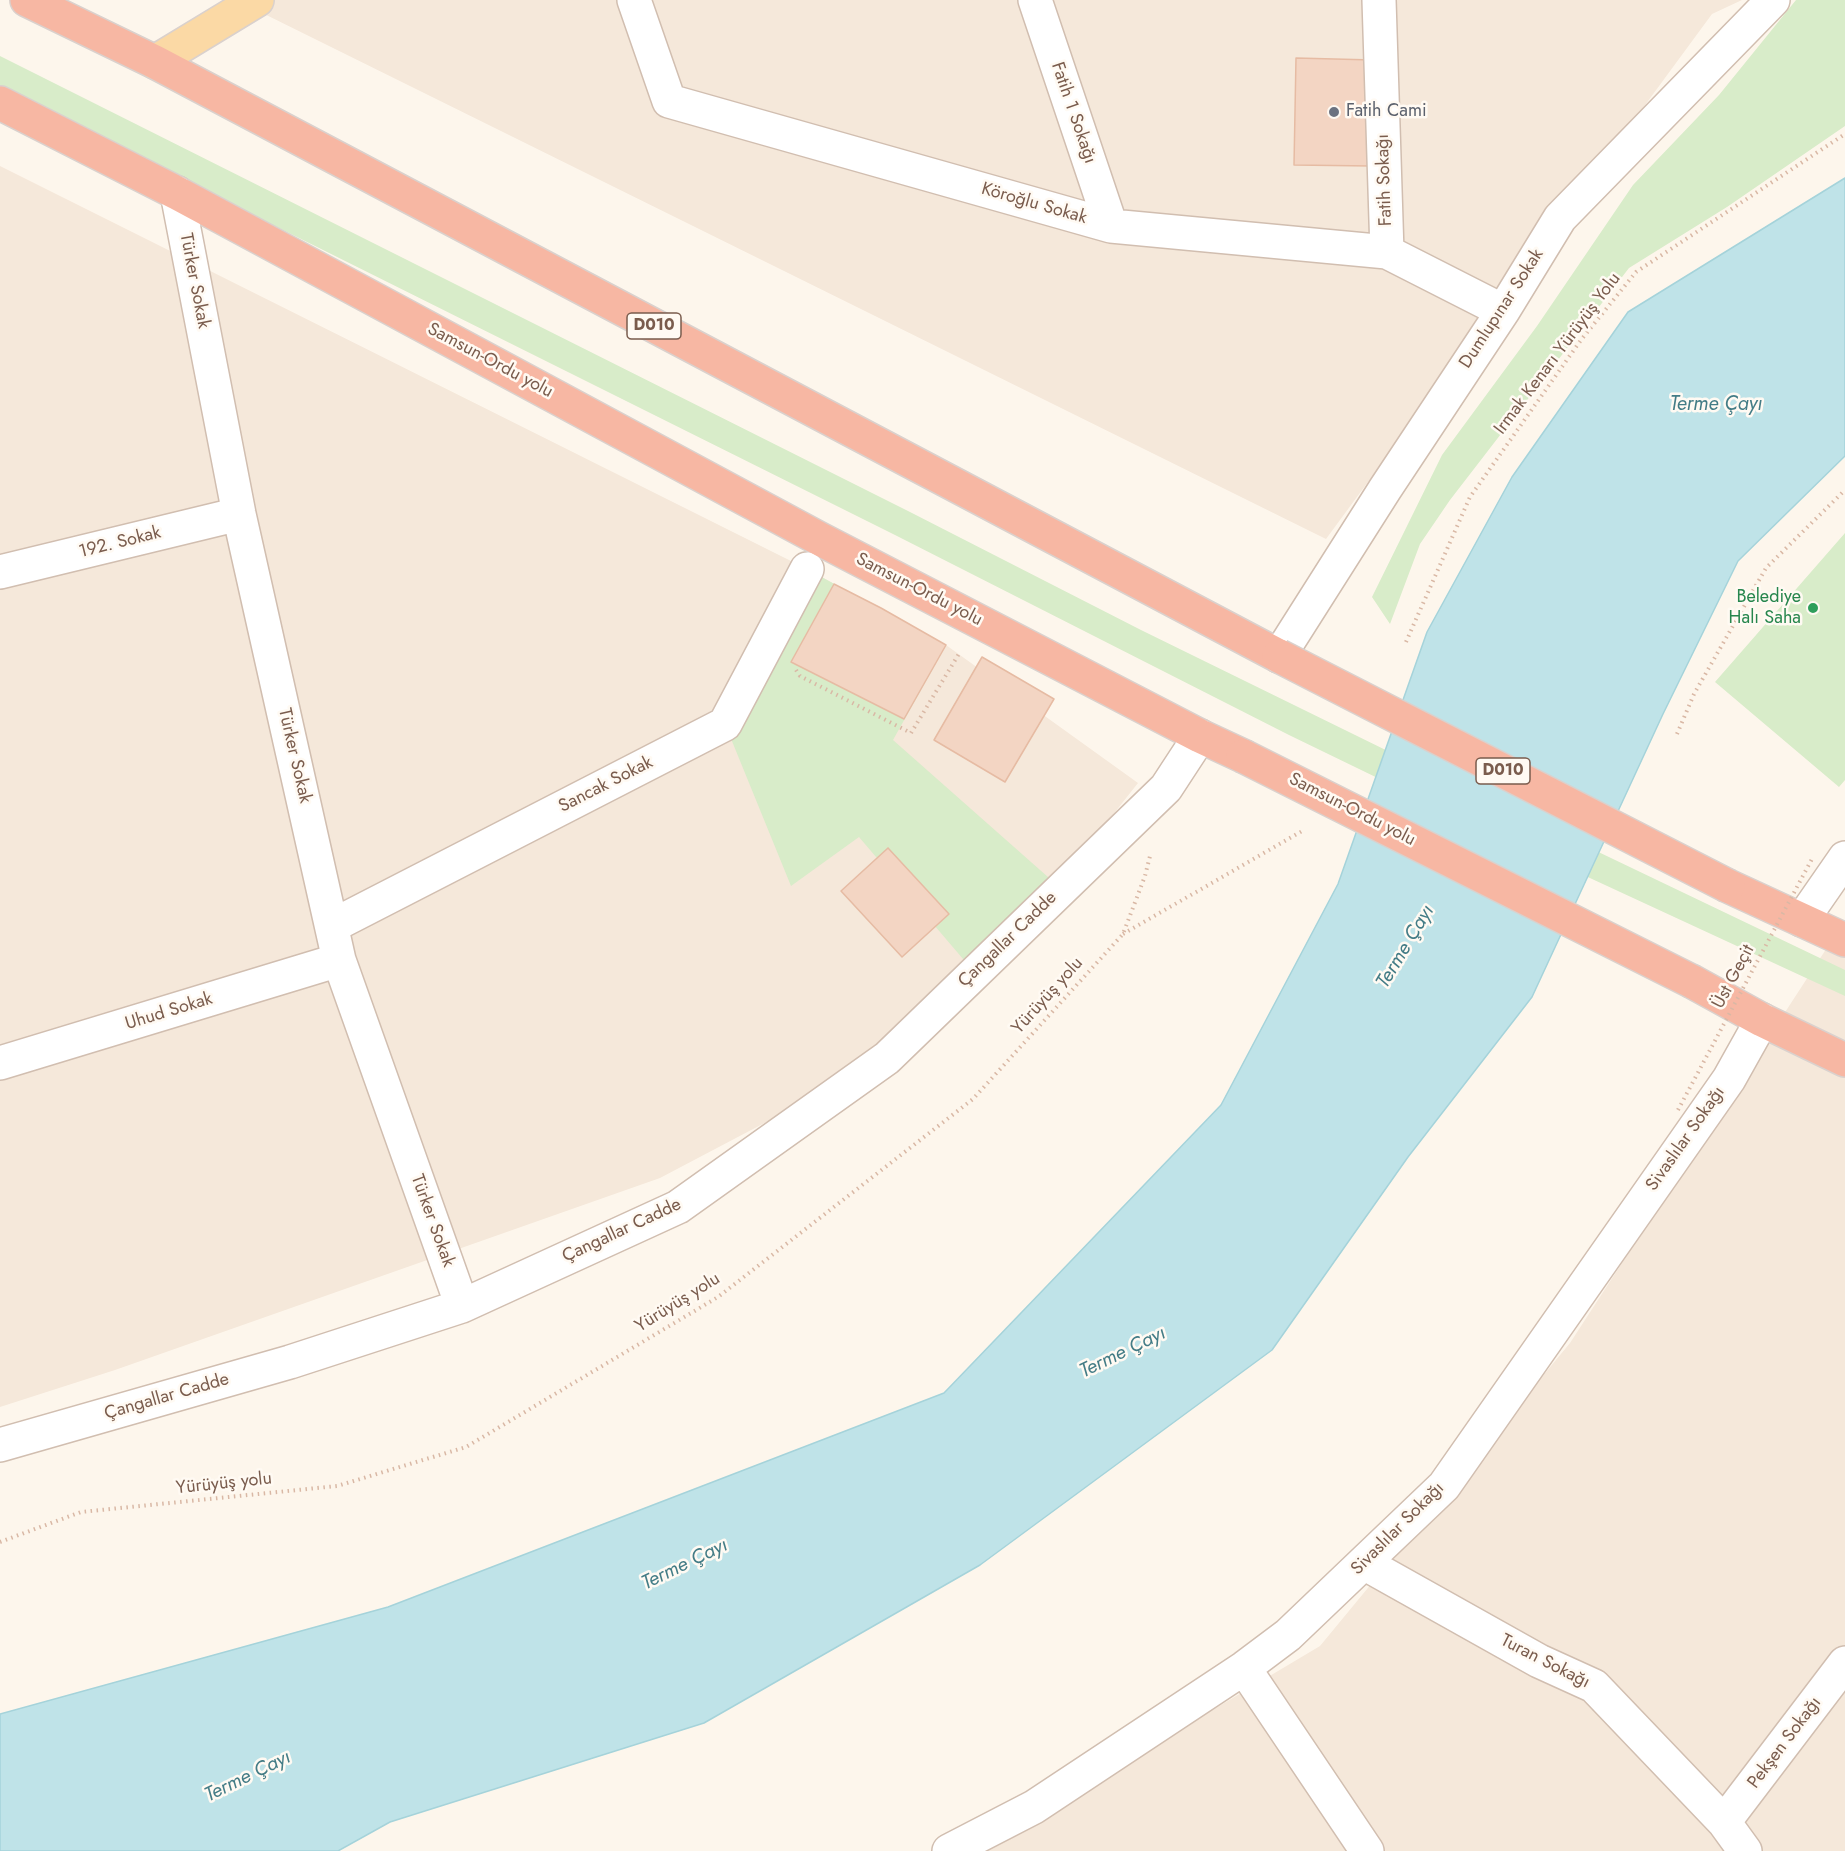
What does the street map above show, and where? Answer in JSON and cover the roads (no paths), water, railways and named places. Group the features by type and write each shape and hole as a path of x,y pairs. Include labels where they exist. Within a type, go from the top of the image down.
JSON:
{"highway":[{"name":"D010","path":"27,0 155,62 1279,656 1728,886 1845,940"},
{"name":"Samsun-Ordu yolu","path":"0,104 177,193 808,532 1200,736 1694,982 1762,1020 1845,1060"}],"main road":[{"path":"155,62 257,0"}],"street":[{"name":"Köroğlu Sokak","path":"634,0 669,101 1111,225 1387,252 1503,311"},
{"name":"Fatih 1 Sokağı","path":"1035,0 1111,225"},
{"name":"Fatih Sokağı","path":"1379,0 1387,252"},
{"name":"Dumlupınar Sokak","path":"1279,656 1385,489 1503,311 1560,219 1743,13 1773,0"},
{"name":"Türker Sokak","path":"177,193 239,514 339,960 462,1306"},
{"name":"192. Sokak","path":"0,572 239,514"},
{"name":"Sancak Sokak","path":"332,926 725,723 807,569"},
{"name":"Çangallar Cadde","path":"0,1445 290,1362 462,1306 678,1207 887,1058 1166,788 1200,736"},
{"path":"1802,920 1829,857"},
{"name":"Uhud Sokak","path":"0,1063 339,960"},
{"name":"Sivaslılar Sokağı","path":"949,1851 1034,1807 1244,1668 1288,1635 1444,1486 1729,1079 1762,1020"},
{"name":"Turan Sokağı","path":"1364,1563 1539,1661 1594,1686 1724,1822 1745,1851"},
{"path":"1244,1668 1367,1851"},
{"name":"Pekşen Sokağı","path":"1724,1822 1842,1675"}],"water":[{"name":"Terme Çayı","path":"1845,178 1845,456 1738,561 1663,714 1532,997 1408,1157 1272,1350 980,1565 704,1723 390,1822 338,1851 0,1851 0,1714 388,1607 944,1393 1221,1105 1338,884 1427,632 1512,477 1628,312"}],"place":[{"name":"Fatih Cami","path":"1334,112"},
{"name":"Belediye Halı Saha","path":"1813,608"}]}
